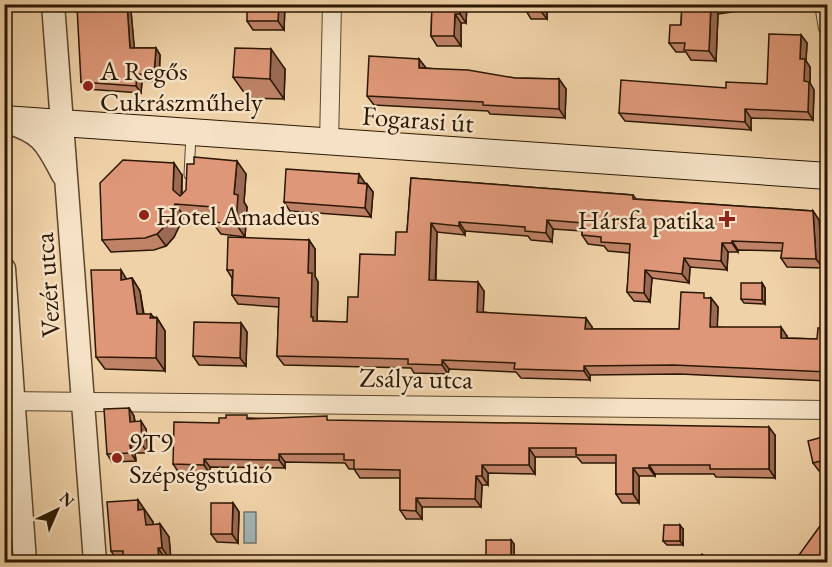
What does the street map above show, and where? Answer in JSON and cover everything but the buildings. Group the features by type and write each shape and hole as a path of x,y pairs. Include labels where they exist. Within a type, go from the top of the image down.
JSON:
{"main road":[{"name":"Fogarasi út","path":"4,120 828,176"}],"street":[{"name":"Vezér utca","path":"53,4 95,562"},
{"path":"329,143 333,4"},
{"path":"825,4 828,28"},
{"path":"4,120 31,129 46,144 68,184"},
{"name":"Vezér utca","path":"4,269 9,401 25,562"},
{"name":"Zsálya utca","path":"9,401 828,410"}],"lane":[{"path":"188,185 191,132"}],"shaded area":[{"path":"244,512 256,512 256,543 244,543"}],"place":[{"name":"A Regős Cukrászműhely","path":"88,86"},
{"name":"Hotel Amadeus","path":"144,215"},
{"name":"Hársfa patika","path":"727,219"},
{"name":"9T9 Szépségstúdió","path":"117,458"}]}
